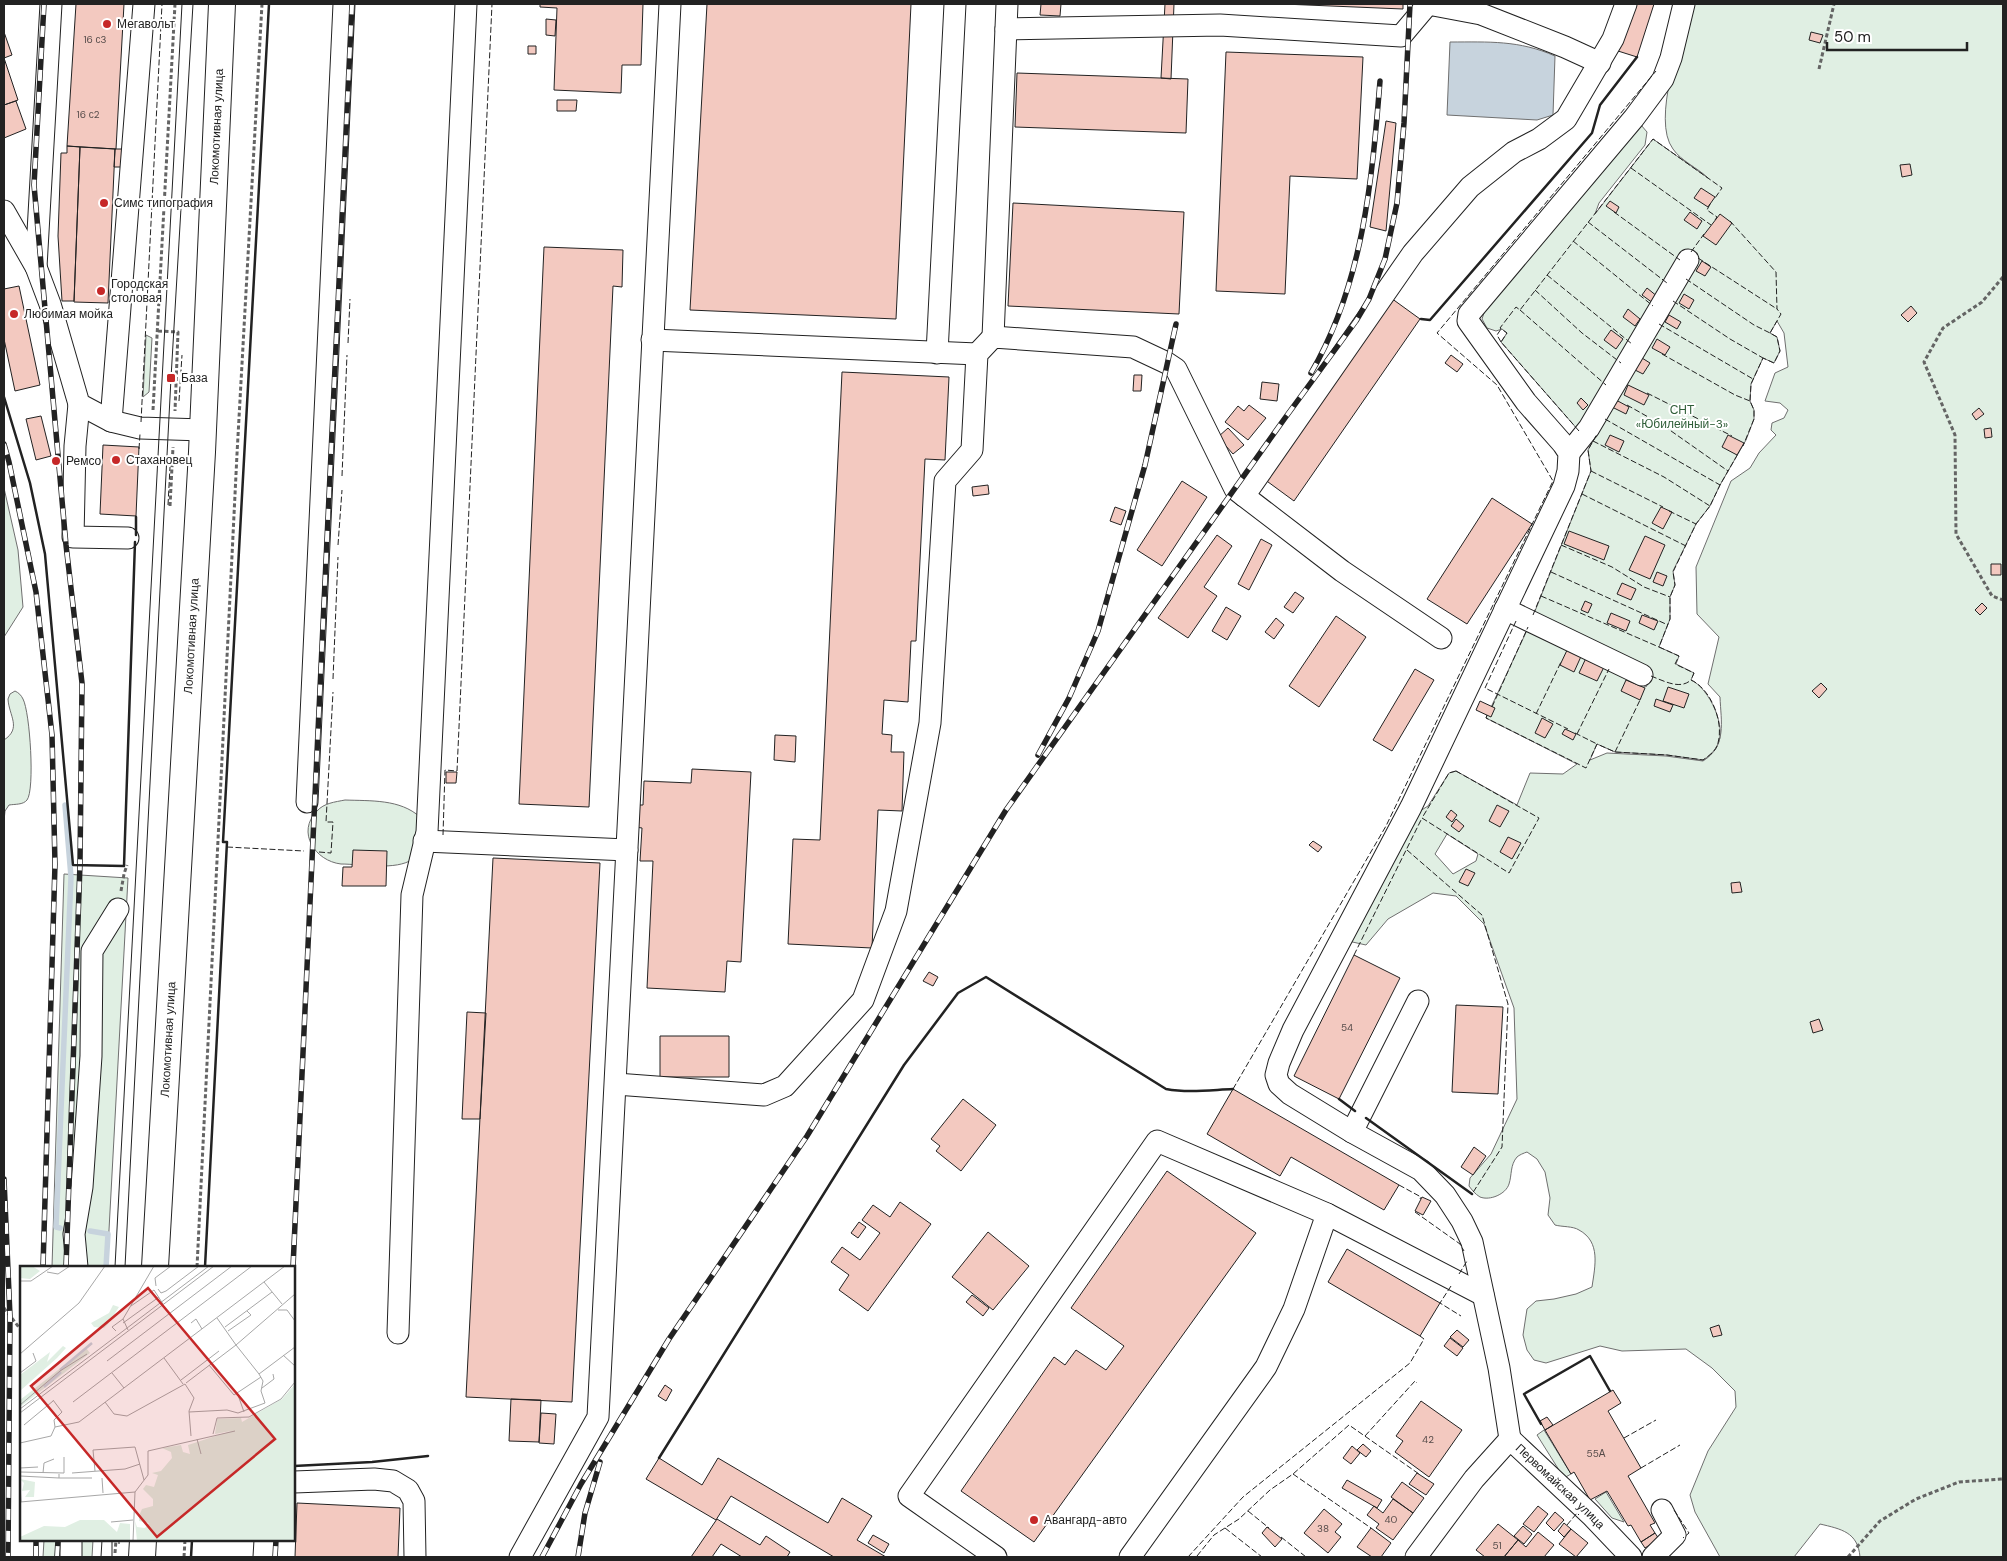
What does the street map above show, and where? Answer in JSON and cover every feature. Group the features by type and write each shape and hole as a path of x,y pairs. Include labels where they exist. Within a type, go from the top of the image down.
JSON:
{"main road":[{"name":"Локомотивная улица","path":"155,1266 203,430 222,4"},
{"path":"142,1557 143,1541"}],"street":[{"path":"36,267 51,4"},
{"path":"111,420 144,4"},
{"path":"307,802 344,4"},
{"path":"398,1334 412,895 424,841 428,812 466,4"},
{"path":"520,1557 598,1417 670,4"},
{"path":"937,353 954,4"},
{"path":"616,1084 764,1095 785,1086 863,1000 896,911 930,723 946,481 972,450 977,354 993,337 1007,4"},
{"path":"1006,30 1220,25 1401,36 1428,4 1481,14 1600,63"},
{"path":"1244,496 1413,253 1470,186 1514,152 1539,139 1566,118 1600,63 1626,4"},
{"path":"1510,1439 1498,1368 1472,1242 1462,1221 1445,1196 1421,1170 1352,1132 1290,1094 1279,1084 1276,1075 1279,1063 1294,1030 1411,807 1564,486 1568,471 1568,453 1564,444 1526,402 1490,353 1468,321 1469,314 1634,118 1663,80 1671,58 1684,4"},
{"path":"4,211 36,267 50,304 79,404 75,446 73,537 128,538"},
{"path":"1568,453 1589,428 1688,260"},
{"path":"993,337 1134,347 1176,369 1235,489 1342,570 1441,638"},
{"path":"652,340 977,354"},
{"path":"79,404 111,420 140,428 203,430"},
{"path":"1505,609 1642,675"},
{"path":"424,841 627,850"},
{"path":"77,1266 74,1234 82,1187 91,1056 92,951 118,909"},
{"path":"1352,1132 1418,1001"},
{"path":"996,1557 909,1496 1157,1141 1327,1214 1482,1295"},
{"path":"1130,1557 1266,1367 1294,1309 1327,1214"},
{"name":"Первомайская улица","path":"1416,1557 1474,1480 1510,1439 1591,1515 1631,1557"},
{"path":"295,1482 374,1479 393,1481 408,1490 414,1501 415,1557"},
{"path":"1652,1557 1675,1534 1662,1510"},
{"path":"71,1541 71,1557"},
{"path":"264,1557 265,1541"}],"path":[{"path":"152,428 174,4"},
{"path":"197,1266 237,454 262,4"},
{"path":"1819,69 1834,4"},
{"path":"2003,277 1982,302 1943,328 1924,362 1955,435 1956,534 1992,596 2003,600"},
{"path":"158,331 178,332 170,506"},
{"path":"118,909 124,874 128,865"},
{"path":"4,1308 20,1329"},
{"path":"1848,1557 1880,1522 1916,1498 1959,1482 2003,1479"},
{"path":"115,1553 116,1541"},
{"path":"184,1557 185,1541"}],"green space":[{"name":"СНТ «Юбилейный-3»","path":"1691,4 2003,4 2003,1557 1860,1557 1859,1549 1852,1537 1841,1530 1820,1524 1794,1557 1720,1557 1695,1512 1690,1495 1708,1451 1736,1407 1735,1391 1712,1368 1686,1349 1622,1351 1600,1346 1546,1363 1534,1360 1527,1350 1523,1335 1527,1309 1536,1301 1576,1294 1592,1287 1595,1255 1591,1241 1586,1235 1571,1227 1555,1225 1548,1215 1550,1198 1545,1172 1537,1159 1527,1152 1515,1160 1509,1184 1501,1194 1488,1198 1480,1197 1469,1186 1470,1178 1491,1154 1517,1099 1514,1008 1484,924 1456,896 1433,893 1388,919 1366,945 1348,941 1412,816 1428,806 1449,773 1456,771 1517,805 1530,773 1563,774 1577,764 1486,718 1529,626 1646,687 1651,677 1533,616 1591,471 1588,450 1605,419 1579,431 1501,342 1507,333 1502,329 1496,331 1487,328 1482,319 1487,304 1641,125 1647,132 1645,145 1599,203 1595,214 1653,139 1708,178 1676,153 1667,136 1665,119 1667,99 1676,57","holes":["1777,321 1784,333 1788,367 1775,373 1765,401 1780,403 1788,410 1784,418 1772,423 1771,430 1776,435 1759,453 1750,468 1731,481 1696,567 1697,614 1719,637 1708,684 1720,697 1721,724 1720,738 1715,709 1704,691 1691,680 1694,673 1676,664 1679,656 1659,647 1670,619 1670,597 1675,585 1673,571 1696,524 1710,506 1746,440 1754,419 1754,410 1750,401 1751,384 1763,358 1774,363 1780,351 1777,337 1770,333","1597,744 1615,752 1667,755 1703,760 1716,747 1711,755 1703,761 1666,756 1607,753 1590,760","1447,834 1478,854 1476,861 1453,874 1435,854"]},
{"path":"146,335 152,338 149,392 143,397"},
{"path":"4,488 18,550 23,607 4,637"},
{"path":"15,691 20,694 26,707 31,751 31,782 27,800 21,804 9,805 5,811 4,821 4,740 12,731 13,721 8,699 10,694"},
{"path":"345,800 394,804 412,811 420,817 413,859 406,863 388,866 341,864 332,862 316,851 311,844 309,836 308,828 311,819 323,806"},
{"path":"64,874 128,878 107,1266 52,1266"},
{"path":"1544,1430 1571,1474 1564,1478 1537,1435"},
{"path":"1606,1492 1624,1522 1612,1518 1595,1499"},
{"path":"44,1541 93,1541 92,1557 43,1557"}],"shaded area":[{"path":"1450,42 1504,43 1529,47 1555,56 1553,115 1537,120 1447,115"}],"building":[{"path":"76,4 124,4 116,149 67,146"},
{"path":"540,4 643,4 641,65 622,65 621,93 554,90 557,8 540,7"},
{"path":"707,4 911,4 896,319 690,310"},
{"path":"1041,4 1061,4 1060,16 1040,15"},
{"path":"1165,4 1174,4 1171,79 1161,78"},
{"path":"1283,4 1403,4 1403,9"},
{"path":"1634,4 1654,4 1637,57 1618,51"},
{"path":"546,19 556,20 555,36 546,35"},
{"path":"4,32 12,55 4,58"},
{"path":"1811,32 1823,35 1820,43 1809,40"},
{"path":"528,46 536,46 536,54 528,54"},
{"path":"1226,52 1363,57 1357,179 1290,176 1285,294 1216,291"},
{"path":"4,58 18,100 4,105"},
{"path":"1017,73 1188,79 1186,133 1015,127"},
{"path":"557,100 577,100 576,111 557,111"},
{"path":"16,101 26,129 4,138 4,105"},
{"path":"1386,121 1396,123 1386,231 1370,227"},
{"path":"67,146 80,147 74,301 62,301 58,236 61,153 67,153"},
{"path":"80,147 115,149 108,303 74,302"},
{"path":"115,149 122,149 121,167 114,167"},
{"path":"1910,164 1912,175 1902,177 1900,165"},
{"path":"1701,188 1715,197 1708,207 1694,198"},
{"path":"1610,201 1619,207 1616,213 1606,206"},
{"path":"1013,203 1184,212 1179,314 1008,306"},
{"path":"1690,212 1702,221 1697,229 1684,220"},
{"path":"1720,214 1732,223 1716,245 1703,236"},
{"path":"544,247 623,250 622,287 613,286 589,807 519,804"},
{"path":"1702,261 1711,267 1705,276 1696,271"},
{"name":"Любимая мойка","path":"19,286 40,385 15,391 4,339 4,289"},
{"path":"1647,288 1658,297 1653,303 1642,295"},
{"path":"1684,294 1694,300 1689,309 1679,303"},
{"path":"1391,298 1420,319 1294,501 1264,479"},
{"path":"1911,306 1917,313 1908,322 1901,315"},
{"path":"1628,309 1640,319 1635,326 1623,317"},
{"path":"1669,315 1681,322 1677,329 1665,322"},
{"path":"1611,330 1623,339 1616,349 1604,340"},
{"path":"1657,339 1670,347 1665,355 1652,348"},
{"path":"1451,355 1463,364 1457,372 1445,363"},
{"path":"1642,358 1650,363 1643,374 1635,370"},
{"path":"842,372 949,377 945,460 925,459 916,641 911,641 908,702 884,700 882,734 892,735 891,752 904,752 902,811 878,810 872,948 788,944 793,839 820,840"},
{"path":"1134,375 1142,375 1141,391 1133,391"},
{"path":"1262,382 1279,384 1277,401 1260,399"},
{"path":"1628,385 1649,395 1644,405 1624,395"},
{"path":"1581,398 1588,405 1583,410 1577,403"},
{"path":"1616,400 1629,407 1626,414 1612,407"},
{"path":"1249,405 1266,418 1248,440 1225,422 1238,406 1244,411"},
{"path":"1979,408 1984,414 1976,420 1972,414"},
{"path":"41,416 51,456 36,460 26,419"},
{"path":"1228,428 1244,445 1233,454 1218,437"},
{"path":"1991,428 1992,437 1985,438 1984,429"},
{"path":"1610,435 1624,441 1619,452 1605,445"},
{"path":"1728,435 1744,443 1737,455 1722,447"},
{"path":"103,445 139,447 136,516 100,514"},
{"path":"1182,481 1207,497 1162,566 1137,550"},
{"path":"988,485 989,494 973,496 972,487"},
{"path":"1492,498 1532,524 1467,624 1427,599"},
{"path":"1115,507 1126,511 1121,525 1110,521"},
{"path":"1661,507 1672,512 1663,529 1652,523"},
{"path":"1569,531 1609,546 1604,560 1564,544"},
{"path":"1217,535 1232,546 1204,587 1217,596 1188,638 1158,618"},
{"path":"1645,536 1665,545 1650,579 1629,570"},
{"path":"1261,539 1272,545 1249,590 1238,584"},
{"path":"1991,564 2001,564 2001,575 1991,575"},
{"path":"1657,572 1667,576 1663,586 1653,582"},
{"path":"1622,583 1636,589 1631,600 1617,594"},
{"path":"1295,592 1304,598 1293,613 1284,607"},
{"path":"1585,601 1592,604 1588,613 1581,610"},
{"path":"1982,603 1987,608 1980,615 1975,610"},
{"path":"1226,607 1241,616 1227,640 1212,631"},
{"path":"1611,613 1630,621 1626,631 1607,623"},
{"path":"1642,615 1658,621 1654,630 1639,623"},
{"path":"1336,616 1366,637 1319,707 1289,686"},
{"path":"1276,618 1284,625 1274,639 1265,632"},
{"path":"1569,646 1583,652 1574,672 1560,665"},
{"path":"1586,658 1604,667 1597,681 1579,673"},
{"path":"1415,669 1434,680 1392,751 1373,740"},
{"path":"1626,680 1645,688 1640,700 1621,691"},
{"path":"1821,683 1827,689 1819,698 1812,691"},
{"path":"1668,687 1689,694 1684,708 1663,701"},
{"path":"1656,699 1673,705 1670,712 1654,706"},
{"path":"1480,701 1495,708 1491,717 1476,710"},
{"path":"1542,718 1553,724 1545,738 1535,733"},
{"path":"1565,729 1576,734 1573,740 1562,734"},
{"path":"775,735 796,736 795,762 774,760"},
{"path":"692,769 751,772 741,962 727,961 725,992 647,988 653,861 640,861 642,828 635,827 636,805 643,805 644,781 691,783"},
{"path":"446,772 457,772 456,783 446,783"},
{"path":"1497,805 1509,811 1500,827 1489,821"},
{"path":"1451,810 1457,815 1452,822 1446,817"},
{"path":"1456,819 1464,826 1459,832 1451,826"},
{"path":"1508,837 1521,843 1512,859 1500,852"},
{"path":"1313,841 1322,847 1318,852 1309,845"},
{"path":"353,850 387,851 386,886 342,886 343,867 352,867"},
{"path":"493,858 600,863 572,1402 466,1397"},
{"path":"1466,869 1475,873 1468,886 1459,882"},
{"path":"1740,882 1742,892 1732,893 1731,883"},
{"path":"1354,955 1400,978 1339,1099 1294,1076"},
{"path":"929,972 938,977 933,986 923,981"},
{"path":"1456,1005 1503,1007 1498,1094 1452,1092"},
{"path":"467,1012 486,1013 480,1119 462,1119"},
{"path":"1819,1019 1823,1030 1813,1033 1810,1022"},
{"path":"660,1036 729,1036 729,1077 660,1077"},
{"path":"1233,1089 1399,1185 1384,1210 1291,1157 1280,1176 1207,1134"},
{"path":"963,1099 996,1125 961,1171 936,1151 940,1146 931,1139"},
{"path":"1474,1147 1486,1156 1473,1175 1461,1167"},
{"path":"1167,1171 1256,1233 1034,1542 961,1491 1054,1357 1065,1365 1076,1350 1106,1370 1124,1346 1071,1308"},
{"path":"1422,1197 1431,1201 1423,1215 1415,1211"},
{"path":"900,1202 931,1224 868,1311 839,1290 849,1275 831,1262 842,1247 860,1260 880,1233 862,1220 873,1205 890,1217"},
{"path":"859,1222 866,1227 858,1238 851,1233"},
{"path":"988,1232 1029,1266 993,1310 952,1277"},
{"path":"1347,1249 1440,1303 1420,1336 1328,1282"},
{"path":"972,1295 989,1308 983,1316 966,1302"},
{"path":"1719,1325 1722,1335 1713,1337 1710,1328"},
{"path":"1457,1330 1469,1340 1463,1347 1450,1337"},
{"path":"1450,1338 1463,1348 1457,1356 1444,1346"},
{"path":"665,1385 672,1390 666,1401 658,1396"},
{"path":"1613,1390 1621,1403 1608,1411 1641,1468 1628,1476 1655,1523 1650,1525 1655,1533 1641,1542 1631,1525 1628,1526 1607,1491 1590,1500 1574,1472 1571,1474 1545,1430"},
{"path":"511,1399 541,1400 539,1442 509,1441"},
{"path":"1421,1401 1462,1430 1429,1477 1395,1452 1403,1441 1396,1436"},
{"path":"541,1413 556,1414 554,1444 539,1443"},
{"path":"1547,1417 1553,1425 1545,1430 1540,1421"},
{"path":"1363,1444 1371,1451 1366,1457 1357,1450"},
{"path":"1352,1446 1360,1453 1351,1464 1343,1458"},
{"path":"659,1458 702,1485 718,1458 828,1523 842,1498 872,1516 857,1540 886,1557 834,1557 731,1496 716,1520 646,1479"},
{"path":"1417,1473 1434,1484 1426,1495 1409,1484"},
{"path":"1347,1480 1382,1500 1377,1508 1342,1488"},
{"path":"1402,1482 1424,1498 1413,1513 1391,1497"},
{"path":"1393,1499 1413,1513 1393,1540 1376,1528 1379,1524 1367,1515 1374,1506 1383,1513"},
{"path":"297,1503 400,1508 398,1557 295,1557"},
{"path":"1538,1506 1548,1514 1534,1532 1523,1524"},
{"path":"1324,1509 1342,1524 1335,1532 1341,1537 1328,1553 1304,1533"},
{"path":"1555,1512 1564,1520 1554,1531 1546,1523"},
{"path":"717,1519 760,1545 766,1536 790,1552 787,1557 742,1557 721,1544 712,1557 691,1557"},
{"path":"1564,1523 1571,1529 1564,1537 1558,1531"},
{"path":"1498,1524 1518,1540 1504,1557 1485,1557 1476,1550"},
{"path":"1523,1526 1532,1534 1524,1544 1514,1536"},
{"path":"1267,1527 1282,1539 1275,1547 1262,1533"},
{"path":"1371,1528 1391,1543 1381,1557 1372,1557 1357,1547"},
{"path":"1571,1529 1588,1543 1576,1557 1559,1544"},
{"path":"1538,1532 1554,1545 1544,1557 1504,1557 1518,1540 1526,1547"},
{"path":"1655,1533 1659,1539 1645,1548 1641,1542"},
{"path":"873,1535 889,1544 884,1553 868,1543"}],"waterway":[{"path":"60,1228 56,1227 71,877 65,805"},
{"path":"90,1231 108,1234 106,1266"}],"tram line":[{"path":"115,1266 182,4"},
{"path":"125,1266 171,378 193,4"},
{"path":"101,1557 102,1541"},
{"path":"112,1541 112,1557"}],"railway":[{"path":"44,4 34,185 66,545 82,683 80,864 66,1266"},
{"path":"293,1266 352,4"},
{"path":"542,1557 581,1484 669,1339 807,1136 1006,810 1356,321 1369,299 1385,259 1397,203 1404,123 1410,4"},
{"path":"1311,373 1329,339 1343,304 1354,268 1368,194 1380,81"},
{"path":"1038,755 1069,698 1098,631 1145,465 1176,324"},
{"path":"4,444 36,592 52,735 55,864 43,1266"},
{"path":"4,1179 10,1316 8,1557"},
{"path":"578,1557 585,1513 600,1462"},
{"path":"36,1541 36,1557"},
{"path":"57,1557 58,1541"},
{"path":"275,1557 276,1541"}],"fence":[{"path":"141,422 162,4"},
{"path":"443,835 445,770 457,771 492,4"},
{"path":"1233,1089 1386,826 1553,481 1497,385 1437,333 1656,71"},
{"path":"1579,431 1501,342 1507,333 1500,328 1516,307 1520,310 1653,139 1722,188 1715,198"},
{"path":"1631,168 1711,225"},
{"path":"1710,204 1707,210 1717,217 1715,220"},
{"path":"1614,212 1680,260"},
{"path":"1730,221 1776,272 1777,309 1781,314 1770,333 1777,337 1780,351 1774,363 1763,358 1751,384 1750,401 1754,410 1754,419 1743,446"},
{"path":"1588,222 1667,283"},
{"path":"1691,252 1704,234"},
{"path":"1573,241 1653,306"},
{"path":"1698,258 1777,309"},
{"path":"1547,275 1632,344"},
{"path":"1686,279 1754,325 1770,333"},
{"path":"1535,290 1582,333 1621,363"},
{"path":"348,343 350,299"},
{"path":"1673,301 1730,339 1763,358"},
{"path":"1520,310 1606,385"},
{"path":"1659,324 1753,379"},
{"path":"1501,329 1497,335 1501,342"},
{"path":"1662,354 1735,395 1750,401"},
{"path":"179,401 182,355"},
{"path":"342,476 347,355"},
{"path":"1647,393 1732,436"},
{"path":"1627,405 1664,426 1728,471"},
{"path":"1605,419 1720,485"},
{"path":"139,449 140,434"},
{"path":"1533,615 1591,471 1588,450 1597,434"},
{"path":"1593,441 1664,477 1710,506"},
{"path":"1487,715 1486,718 1586,768 1597,744 1615,752 1667,755 1703,760 1712,753 1718,743 1719,726 1710,698 1698,684 1691,680 1694,673 1675,664 1679,656 1659,647 1670,619 1670,597 1675,585 1673,572 1696,524 1710,506 1739,452"},
{"path":"168,505 170,467"},
{"path":"1591,471 1663,507"},
{"path":"338,545 342,490"},
{"path":"1582,494 1686,546"},
{"path":"1669,511 1696,524"},
{"path":"1561,545 1612,567 1644,587 1670,597"},
{"path":"333,679 338,557"},
{"path":"1551,572 1668,625"},
{"path":"1541,596 1659,647"},
{"path":"1516,621 1485,688 1568,729"},
{"path":"1492,707 1528,627"},
{"path":"1536,714 1561,662"},
{"path":"1577,734 1609,669"},
{"path":"1651,676 1677,684 1687,683 1691,680"},
{"path":"319,852 331,853 333,822 326,822 333,692"},
{"path":"1615,752 1641,698"},
{"path":"1575,733 1597,744"},
{"path":"1456,771 1539,818 1509,873 1422,818 1449,773 1456,771"},
{"path":"1354,955 1422,818"},
{"path":"227,847 304,851"},
{"path":"1407,850 1482,915 1508,1004 1502,1147 1472,1194"},
{"path":"1399,1185 1421,1197 1420,1199"},
{"path":"1415,1212 1460,1244 1464,1251"},
{"path":"1459,1274 1467,1261"},
{"path":"1451,1286 1440,1303 1461,1316"},
{"path":"1188,1557 1243,1497 1410,1363 1424,1339 1420,1336"},
{"path":"1365,1436 1415,1381 1417,1383"},
{"path":"1624,1438 1656,1420"},
{"path":"1197,1556 1214,1535 1239,1519 1270,1490 1293,1474 1349,1425 1419,1474"},
{"path":"1641,1468 1680,1445"},
{"path":"1293,1474 1371,1528"},
{"path":"1674,1510 1689,1533 1683,1538"},
{"path":"1248,1511 1269,1528"},
{"path":"1567,1525 1577,1513 1579,1515"},
{"path":"1225,1528 1262,1557"},
{"path":"1281,1537 1306,1557"}],"wall":[{"path":"205,1266 227,842 223,842 269,4"},
{"path":"1421,319 1430,320 1592,133 1600,105 1637,57"},
{"path":"4,397 30,483 45,554 73,865 124,866 135,542"},
{"path":"136,517 136,535"},
{"path":"659,1458 904,1065 958,993 986,977 1166,1089 1191,1091 1233,1089"},
{"path":"1339,1099 1355,1111"},
{"path":"1366,1118 1472,1194"},
{"path":"1541,1424 1524,1394 1590,1356 1610,1391"},
{"path":"295,1466 372,1462 428,1456"},
{"path":"191,1557 192,1541"}],"place":[{"name":"Мегавольт","path":"107,24"},
{"name":"Симс типография","path":"104,203"},
{"name":"Городская столовая","path":"101,291"},
{"name":"Любимая мойка","path":"14,314"},
{"name":"База","path":"171,378"},
{"name":"Стахановец","path":"116,460"},
{"name":"Ремсо","path":"56,461"},
{"name":"Авангард-авто","path":"1034,1520"}]}
